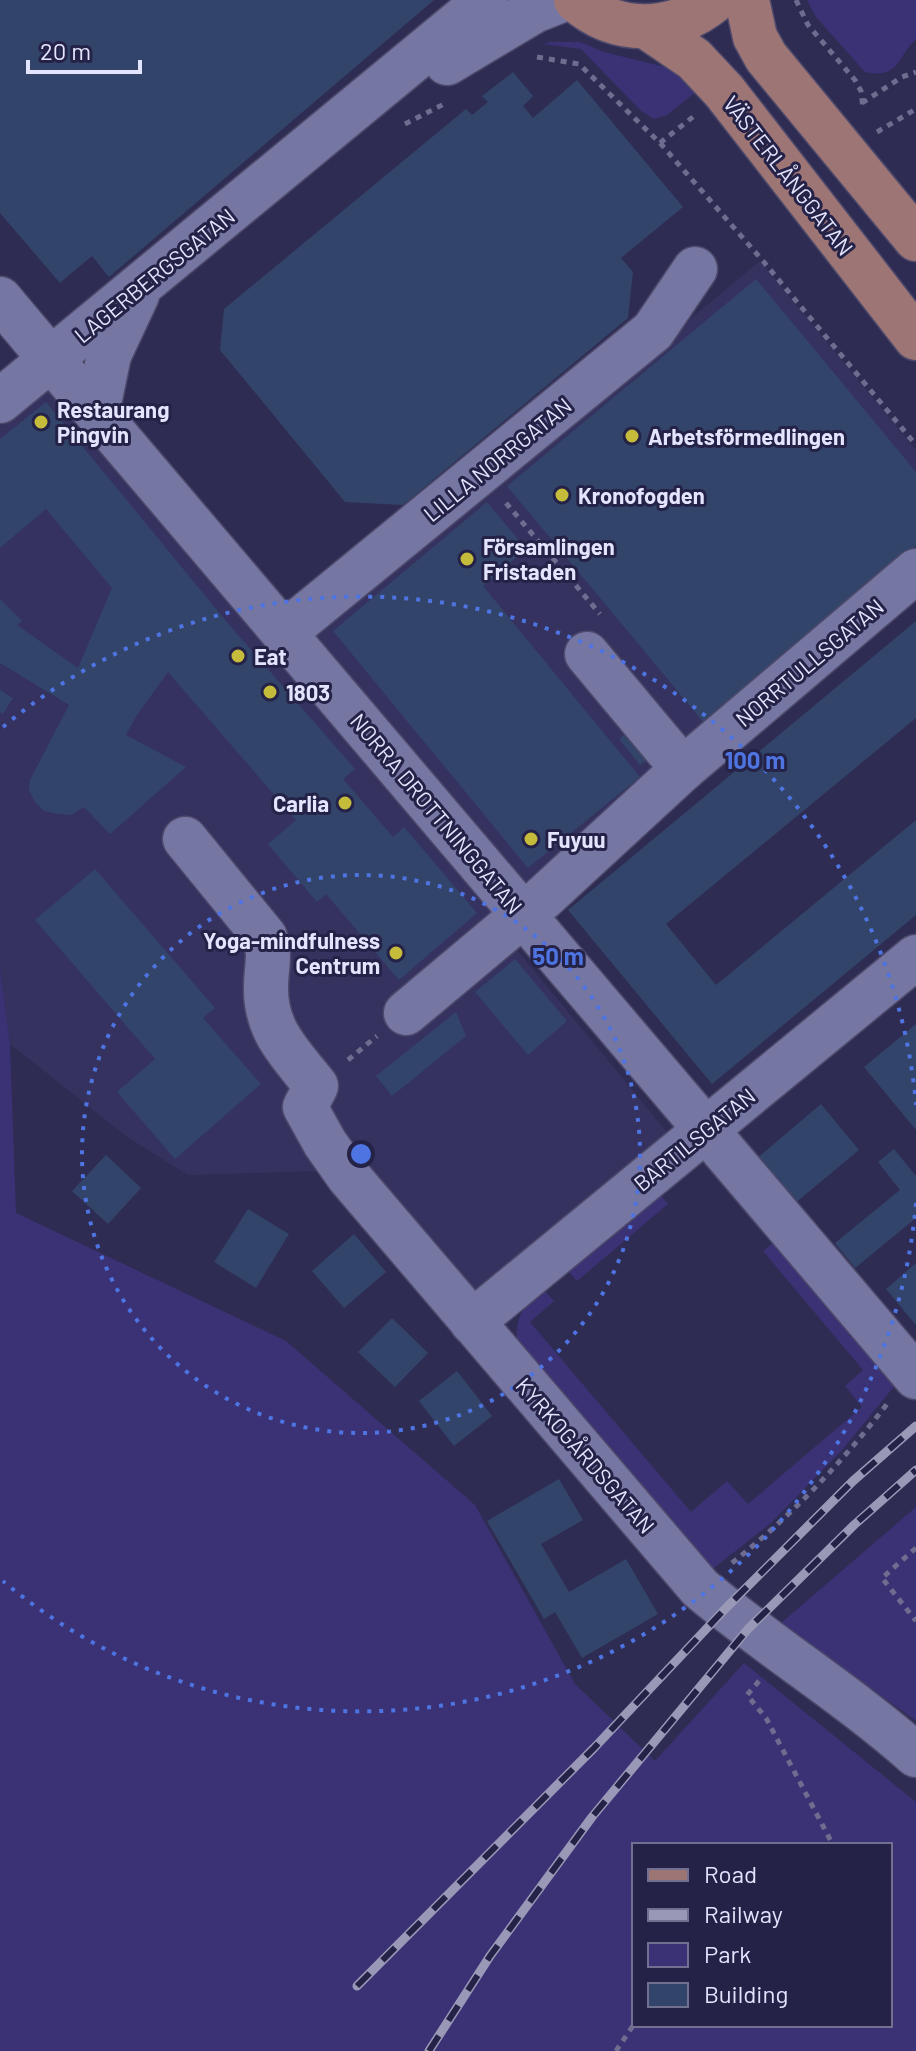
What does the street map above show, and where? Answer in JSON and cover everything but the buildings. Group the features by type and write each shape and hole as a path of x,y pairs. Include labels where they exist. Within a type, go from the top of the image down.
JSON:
{"main road":[{"name":"VÄSTERLÅNGGATAN","path":"576,0 590,11 612,21 647,27 685,19 715,0"},
{"path":"747,0 755,37 773,66 916,239"},
{"name":"VÄSTERLÅNGGATAN","path":"647,27 694,59 724,91 916,338"}],"street":[{"name":"LAGERBERGSGATAN","path":"0,401 44,351 143,284 486,0"},
{"name":"LAGERBERGSGATAN","path":"309,148 502,29 562,0"},
{"name":"LILLA NORRGATAN","path":"284,633 653,331 695,269"},
{"path":"97,413 109,355 143,284"},
{"name":"NORRA DROTTNINGGATAN","path":"0,299 914,1374"},
{"name":"NORRTULLSGATAN","path":"406,1013 523,915 683,769 916,571"},
{"path":"587,654 683,769"},
{"name":"KYRKOGÅRDSGATAN","path":"185,839 265,937 270,954 266,986 268,1012 275,1035 316,1086 305,1107 349,1177 700,1588 748,1629 845,1696 916,1755"},
{"name":"BARTILSGATAN","path":"472,1322 916,957"}],"path":[{"path":"796,0 808,25 855,80 861,91 863,112"},
{"path":"523,55 579,64 660,143 916,445"},
{"path":"862,103 902,77 916,72"},
{"path":"868,123 873,135 916,109"},
{"path":"660,143 695,115"},
{"path":"503,498 611,627 587,654"},
{"path":"700,1588 776,1528 847,1455 914,1374"},
{"path":"916,1548 882,1578 916,1621"},
{"path":"760,1679 747,1695 766,1718 832,1843"},
{"path":"616,2051 632,2027"}],"shaded area":[{"path":"760,261 916,450 916,579 499,928 676,1143 475,1310 354,1170 188,1175 127,1137 10,1044 0,967 0,427 48,387 278,661"}],"green space":[{"path":"807,0 916,0 916,39 891,70 865,72 816,17"},
{"path":"580,42 604,52 665,67 679,73 698,90 667,115 654,119 641,111 581,49 543,44"},
{"path":"0,968 10,1044 16,1213 286,1341 475,1505 575,1684 655,1761 744,1663 916,1802 916,2051 0,2051"},
{"path":"657,1191 668,1204 577,1281 566,1268"},
{"path":"775,1241 896,1384 843,1449 771,1523 710,1571 517,1343 517,1326 525,1306 543,1289 554,1301 530,1322 691,1512 727,1481 748,1504 862,1407 845,1386 863,1370 763,1251"},
{"path":"916,1507 916,1721 781,1623"}],"railway":[{"path":"357,1986 594,1748 725,1609 853,1481 916,1426"},
{"path":"429,2051 490,1956 592,1817 748,1629 854,1525 916,1470"}],"place":[{"name":"Restaurang Pingvin","path":"41,422"},
{"name":"Arbetsförmedlingen","path":"632,436"},
{"name":"Kronofogden","path":"562,495"},
{"name":"Församlingen Fristaden","path":"467,559"},
{"name":"Eat","path":"238,656"},
{"name":"1803","path":"270,692"},
{"name":"Carlia","path":"345,803"},
{"name":"Fuyuu","path":"531,839"},
{"name":"Yoga-mindfulness Centrum","path":"396,953"}]}
